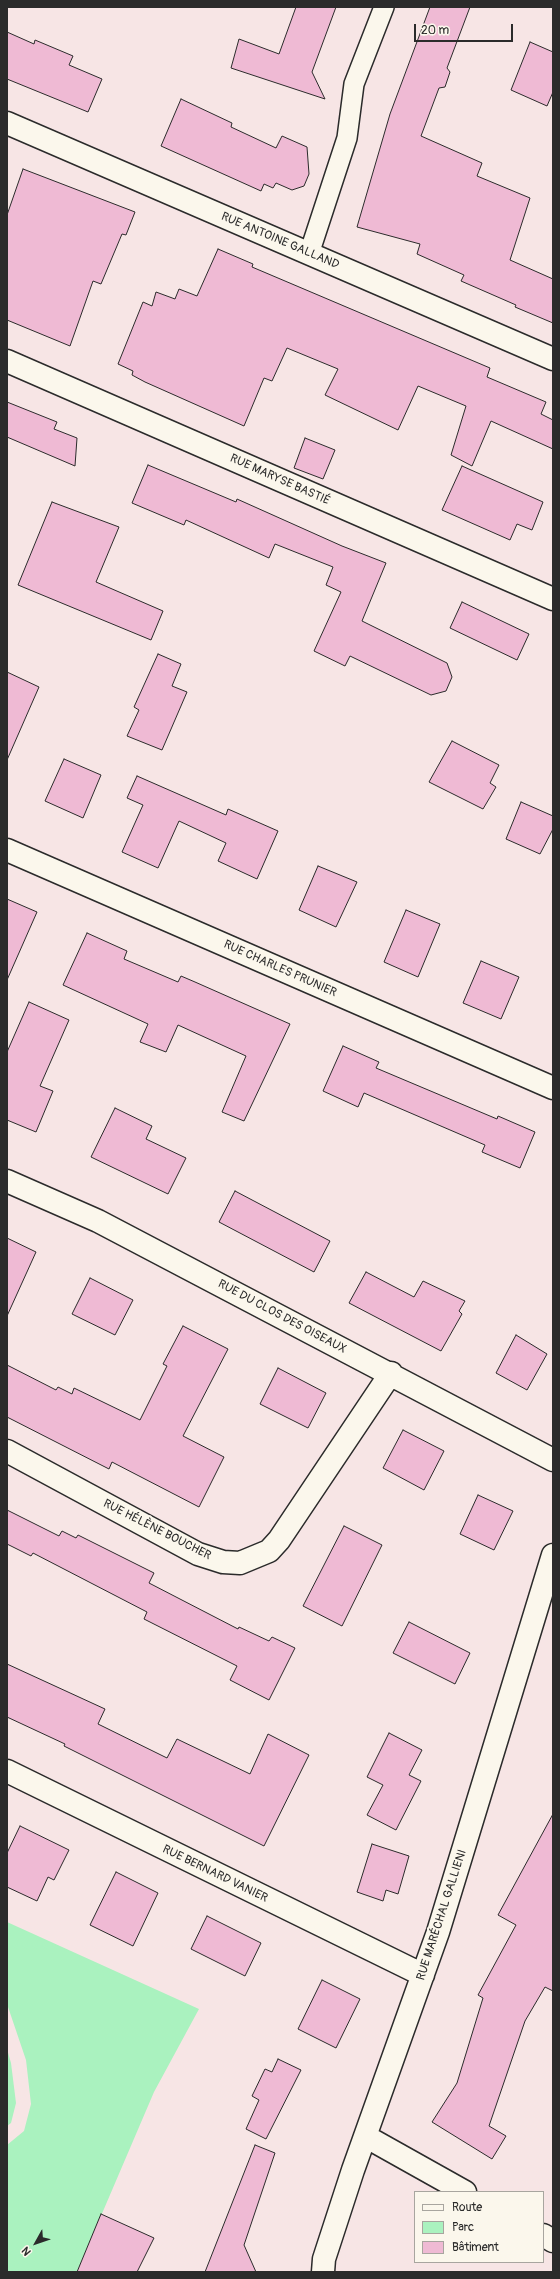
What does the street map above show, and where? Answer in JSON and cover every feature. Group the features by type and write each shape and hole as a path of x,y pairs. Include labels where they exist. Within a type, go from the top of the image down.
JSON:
{"street":[{"name":"RUE ANTOINE GALLAND","path":"7,123 553,359"},
{"name":"RUE MARYSE BASTIÉ","path":"7,361 553,599"},
{"name":"RUE CHARLES PRUNIER","path":"7,850 553,1088"},
{"name":"RUE DU CLOS DES OISEAUX","path":"7,1181 98,1221 553,1460"},
{"name":"RUE HÉLÈNE BOUCHER","path":"7,1451 198,1554 223,1562 240,1563 269,1551 279,1540 391,1374"},
{"name":"RUE MARÉCHAL GALLIENI","path":"323,2272 324,2259 365,2136 438,1932 553,1555"},
{"name":"RUE BERNARD VANIER","path":"7,1771 424,1974"},
{"path":"365,2136 463,2191"},
{"path":"544,2236 553,2241"}],"lane":[{"path":"309,254 348,138 354,84 384,7"}],"green space":[{"path":"7,1922 199,2009 154,2092 77,2272 7,2272 7,2145 24,2131 31,2104 26,2060 7,2004"},
{"path":"7,2049 11,2063 16,2103 11,2123 7,2126"}],"building":[{"path":"296,7 336,7 312,72 325,99 231,68 239,39 279,54"},
{"path":"430,7 470,7 447,68 450,72 445,87 439,88 421,136 482,163 477,176 530,198 510,260 553,279 553,323 515,307 516,305 461,281 464,275 417,254 420,244 357,227 390,114"},
{"path":"7,32 34,44 35,40 73,56 69,65 102,79 88,112 7,79"},
{"path":"530,42 553,52 553,92 547,106 511,90"},
{"path":"181,99 232,123 231,127 276,148 282,136 307,147 309,174 304,186 292,190 276,183 273,188 264,184 261,191 161,146"},
{"path":"23,169 135,212 126,235 122,234 101,284 93,281 70,346 7,320 7,215"},
{"path":"218,249 253,264 252,267 490,368 487,377 546,402 541,414 553,420 553,449 491,421 472,466 451,455 466,406 418,386 398,430 325,395 338,369 287,348 272,381 264,378 244,426 132,375 133,371 118,364 143,302 152,306 156,292 175,299 179,289 197,296"},
{"path":"7,402 57,422 54,429 77,438 75,466 7,437"},
{"path":"305,438 335,450 323,479 294,468"},
{"path":"148,465 236,502 237,499 342,546 386,563 362,621 447,663 452,677 446,691 431,695 350,656 345,666 314,651 341,592 326,585 333,567 275,544 269,558 186,520 184,525 132,503"},
{"path":"462,466 543,502 532,530 517,524 510,540 442,510"},
{"path":"52,502 119,527 96,582 163,611 151,640 18,585"},
{"path":"462,602 529,634 517,660 450,628"},
{"path":"158,654 181,664 172,686 187,692 162,750 127,736 139,710 134,707"},
{"path":"7,672 39,687 7,760"},
{"path":"452,741 499,765 490,783 496,787 483,809 429,782"},
{"path":"64,759 101,775 83,818 45,801"},
{"path":"137,776 226,815 228,809 278,831 257,879 218,861 226,843 179,821 158,868 122,852 143,805 127,798"},
{"path":"521,802 553,816 553,829 540,854 506,839"},
{"path":"318,866 357,882 336,927 299,910"},
{"path":"7,899 37,912 7,980"},
{"path":"406,910 440,924 418,977 384,962"},
{"path":"87,933 127,951 124,959 178,982 181,976 290,1024 244,1121 222,1112 246,1056 178,1025 166,1052 140,1042 148,1024 63,985"},
{"path":"481,961 519,977 501,1019 463,1003"},
{"path":"29,1002 69,1020 40,1086 53,1091 36,1132 7,1120 7,1052"},
{"path":"343,1046 379,1062 376,1068 497,1119 498,1116 535,1132 520,1168 482,1152 485,1145 364,1093 358,1107 323,1091"},
{"path":"115,1108 152,1126 146,1139 186,1158 168,1194 91,1157"},
{"path":"235,1191 330,1241 314,1272 219,1222"},
{"path":"7,1238 36,1252 7,1316"},
{"path":"366,1272 414,1297 423,1281 465,1301 459,1311 462,1314 441,1351 349,1303"},
{"path":"90,1278 133,1300 115,1335 72,1314"},
{"path":"183,1326 228,1349 183,1436 224,1457 199,1507 112,1462 109,1469 7,1417 7,1365 56,1390 58,1387 72,1394 74,1388 140,1420 167,1366 163,1364"},
{"path":"516,1335 547,1354 527,1390 496,1373"},
{"path":"278,1368 326,1393 308,1428 260,1404"},
{"path":"403,1430 444,1451 424,1490 383,1468"},
{"path":"478,1495 513,1511 494,1550 460,1534"},
{"path":"7,1510 59,1536 62,1531 76,1538 78,1535 154,1573 149,1583 238,1629 239,1627 269,1641 272,1637 295,1648 269,1700 230,1680 237,1666 144,1619 147,1612 33,1553 31,1556 7,1544"},
{"path":"344,1526 382,1545 342,1626 303,1606"},
{"path":"409,1622 470,1653 455,1684 393,1653"},
{"path":"7,1664 105,1709 98,1724 167,1758 177,1739 250,1774 268,1734 309,1755 264,1846 64,1746 65,1744 7,1717"},
{"path":"389,1733 422,1750 409,1775 421,1781 396,1830 367,1815 383,1785 367,1777"},
{"path":"553,1814 553,1991 545,1987 525,2021 489,2126 506,2136 492,2159 432,2122 457,2083 483,1998 478,1995 516,1925 498,1915"},
{"path":"20,1826 69,1850 54,1880 48,1877 37,1901 7,1887 7,1853"},
{"path":"372,1844 409,1856 398,1894 386,1890 383,1901 357,1892"},
{"path":"116,1872 158,1893 133,1946 90,1925"},
{"path":"207,1916 261,1943 245,1976 191,1949"},
{"path":"322,1980 360,1999 336,2048 298,2029"},
{"path":"278,2059 301,2070 266,2139 246,2129 259,2100 252,2096 265,2069 272,2072"},
{"path":"255,2145 275,2153 244,2245 256,2272 205,2272"},
{"path":"101,2214 154,2238 137,2272 77,2272"}]}
